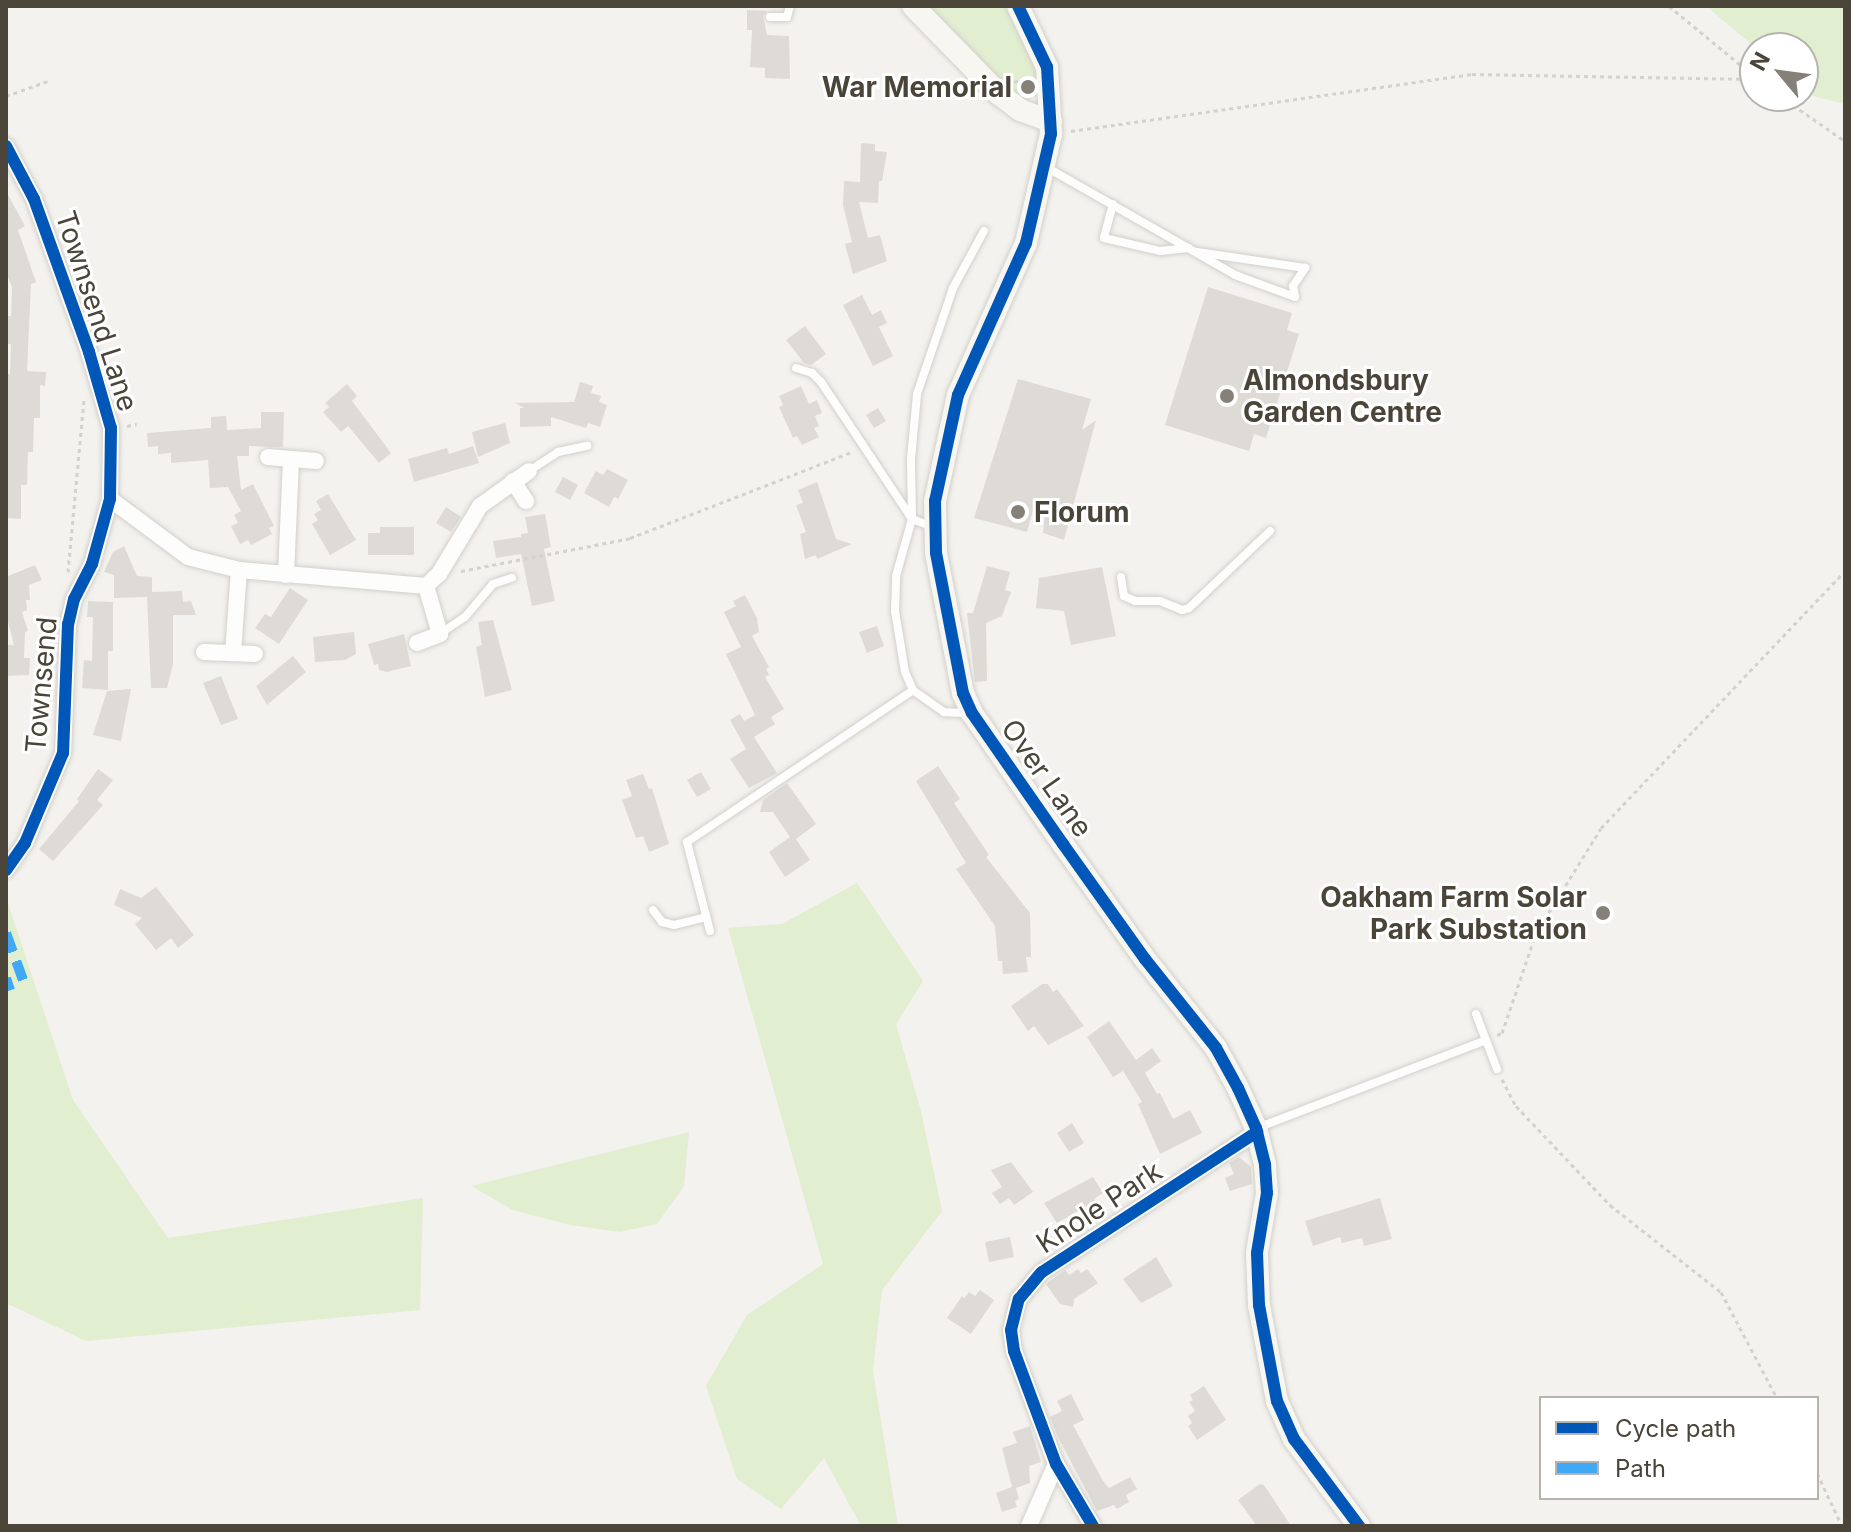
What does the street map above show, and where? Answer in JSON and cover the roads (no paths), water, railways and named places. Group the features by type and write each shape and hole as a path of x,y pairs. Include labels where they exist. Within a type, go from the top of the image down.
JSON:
{"street":[{"path":"913,6 982,79 1020,110 1051,128"},
{"name":"Over Lane","path":"1018,6 1047,67 1051,128 1045,167 1026,243 1013,278 958,395 941,464 933,528 963,693 972,713 1145,959 1216,1048 1256,1130 1267,1193 1257,1253 1259,1305 1277,1401 1294,1439 1359,1526"},
{"name":"Townsend Lane","path":"6,146 34,199 89,352 111,428 110,499"},
{"path":"268,457 316,461"},
{"path":"286,575 291,459"},
{"path":"110,499 188,557 239,570 426,586 439,574 480,506 529,471"},
{"path":"513,481 526,501"},
{"name":"Townsend","path":"6,870 25,843 63,753 68,624 74,599 92,564 110,499"},
{"path":"233,653 239,570"},
{"path":"417,643 440,634 426,586"},
{"path":"204,652 255,654"},
{"name":"Knole Park","path":"1093,1526 1056,1464 1014,1351 1011,1330 1019,1299 1042,1272 1256,1130"},
{"path":"1029,1526 1056,1464"}],"lane":[{"path":"770,17 787,17 790,6"},
{"path":"1045,167 1113,204 1193,250 1235,275 1295,297 1293,286 1305,268 1193,250 1160,251 1104,238 1113,204"},
{"path":"972,713 944,712 913,690 905,672 895,611 896,576 912,519 911,459 917,394 953,288 984,231"},
{"path":"796,368 812,373 821,382 912,519 933,528"},
{"path":"529,471 558,452 587,446"},
{"path":"1121,577 1124,596 1135,601 1160,601 1182,610 1189,608 1270,531"},
{"path":"440,634 465,617 493,584 512,578"},
{"path":"710,931 687,842 913,690"},
{"path":"653,910 662,922 674,925 706,917"},
{"path":"1476,1014 1497,1069"},
{"path":"1256,1130 1486,1040"}],"place":[{"name":"War Memorial","path":"1028,87"},
{"name":"Almondsbury Garden Centre","path":"1227,396"},
{"name":"Florum","path":"1018,512"},
{"name":"Oakham Farm Solar Park Substation","path":"1603,913"}]}
